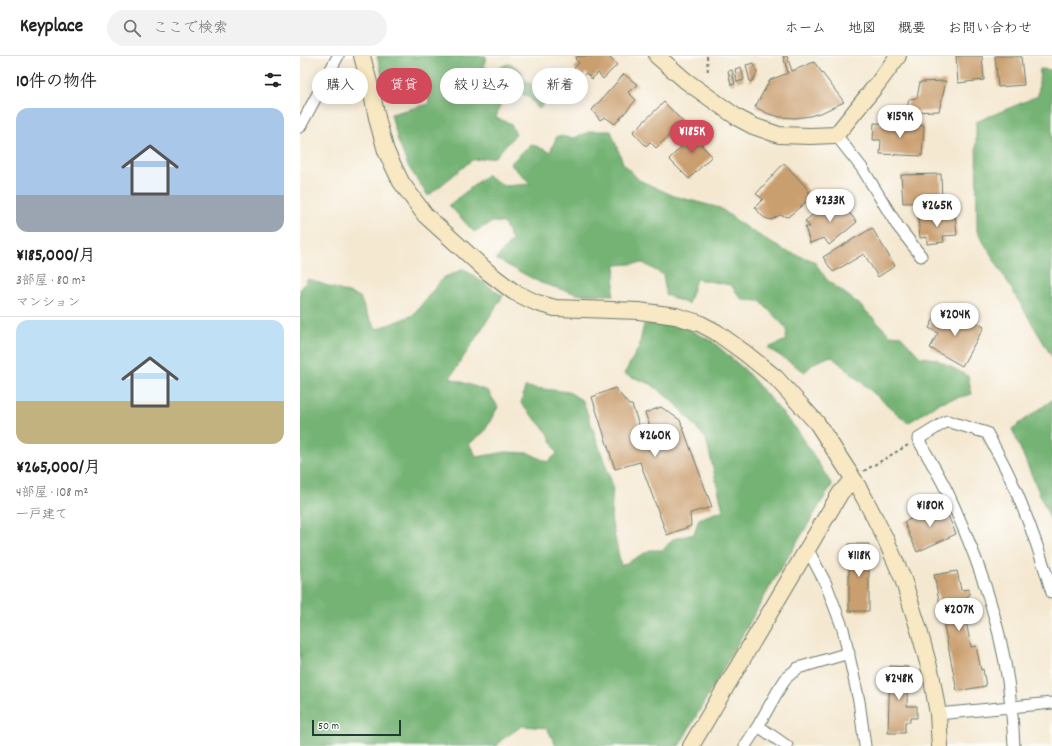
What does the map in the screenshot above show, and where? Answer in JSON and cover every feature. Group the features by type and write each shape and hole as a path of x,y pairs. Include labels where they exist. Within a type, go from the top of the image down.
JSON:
{"street":[{"path":"300,127 338,56"},
{"path":"362,56 386,151 401,182 425,215 489,273 514,292 537,303 555,308 639,311 676,316 699,323 716,332 776,378 817,423 854,480 885,538 903,579 931,674 938,714 940,746"},
{"path":"656,56 686,81 738,118 753,126 779,135 810,136 836,135 898,56"},
{"path":"836,135 862,168 897,225 921,256"},
{"path":"1014,746 1012,706 1007,672 990,600 978,565 951,500 918,439 947,421 987,433 1012,481 1030,525 1052,592"},
{"path":"691,746 841,492 854,480"},
{"path":"807,548 826,584 843,629 859,701 865,746"},
{"path":"745,746 787,677 798,668 849,653"},
{"path":"938,714 1052,702"},
{"path":"758,726 787,746"}],"path":[{"path":"707,56 708,74"},
{"path":"854,480 864,472 918,439"}],"green space":[{"path":"377,56 486,56 484,66 487,68 440,68 440,104 500,104 496,118 510,123 516,134 495,157 472,160 428,196 408,166 398,141 391,114 432,104 432,68 380,68"},
{"path":"510,63 517,68 500,68 501,67"},
{"path":"1040,69 1052,70 1052,357 977,231 976,122 1038,96"},
{"path":"524,80 532,85 532,100 524,95"},
{"path":"535,104 544,104 539,109"},
{"path":"591,131 611,131 623,163 639,180 674,196 720,208 744,226 783,250 814,261 827,280 859,304 890,335 901,336 920,357 936,359 968,376 972,394 941,402 908,423 831,356 814,363 805,372 768,348 786,340 787,329 760,301 742,300 731,285 696,279 688,304 666,295 663,275 643,263 616,265 613,295 577,294 541,283 496,259 512,240 504,223 493,222 474,232 449,205 487,175 504,186 531,184 510,164 531,144 550,152 557,136 574,138"},
{"path":"464,269 503,296 450,378 488,391 498,407 484,432 469,444 477,457 506,452 529,453 547,462 557,454 548,433 521,404 525,387 569,392 583,401 613,486 611,518 621,566 650,550 663,550 673,539 694,534 699,519 723,510 706,439 676,404 651,384 624,374 639,347 644,324 662,324 686,328 712,341 745,370 799,432 832,485 771,585 679,746 556,746 547,728 522,726 500,741 497,746 300,746 300,290 308,279 360,297 367,315 377,329 413,315 443,278"},
{"path":"1052,400 1052,523 1012,429"}],"building":[{"path":"578,56 612,56 610,58 617,65 603,79 598,73 592,79 588,75 588,68 574,68 579,63 575,59"},
{"path":"783,56 787,56 792,71 814,62 844,102 823,112 795,118 780,117 769,114 755,107 770,80 788,73"},
{"path":"956,56 982,56 984,80 958,83"},
{"path":"995,56 1021,56 1024,85 998,87"},
{"path":"754,63 757,73 750,82 746,65"},
{"path":"741,67 744,80 737,82 735,69"},
{"path":"732,70 735,84 731,85 728,71"},
{"path":"624,74 638,85 628,92 636,100 615,124 605,117 600,120 592,110"},
{"path":"946,81 939,111 906,112 909,99 917,98 920,82"},
{"path":"664,102 683,122 656,148 650,142 646,146 633,132"},
{"path":"874,123 924,125 922,156 880,154 881,140 873,140"},
{"path":"701,127 710,136 701,145 712,156 689,179 669,159"},
{"path":"784,163 805,186 812,197 788,217 780,215 771,220 761,215 755,207 763,199 756,194"},
{"path":"941,174 942,202 903,203 901,175"},
{"path":"836,197 857,222 829,245 824,238 810,243 805,227 810,227 805,221"},
{"path":"955,214 957,235 943,236 944,242 927,244 927,237 920,238 918,217"},
{"path":"872,228 895,266 878,277 864,254 833,272 823,257"},
{"path":"957,312 984,327 962,366 930,348 938,333 929,328 937,313 952,322"},
{"path":"615,388 629,405 632,405 639,425 644,425 646,433 652,432 645,413 661,407 680,420 712,507 690,513 691,526 667,535 640,462 615,469 592,397"},
{"path":"943,504 956,534 917,552 904,522"},
{"path":"849,544 869,544 869,611 849,611"},
{"path":"957,571 961,590 969,589 970,595 967,596 969,605 963,606 971,647 976,646 981,670 983,669 986,686 957,691 934,575"},
{"path":"890,666 908,667 907,706 917,706 917,718 910,718 910,722 905,722 905,733 888,733"}]}
